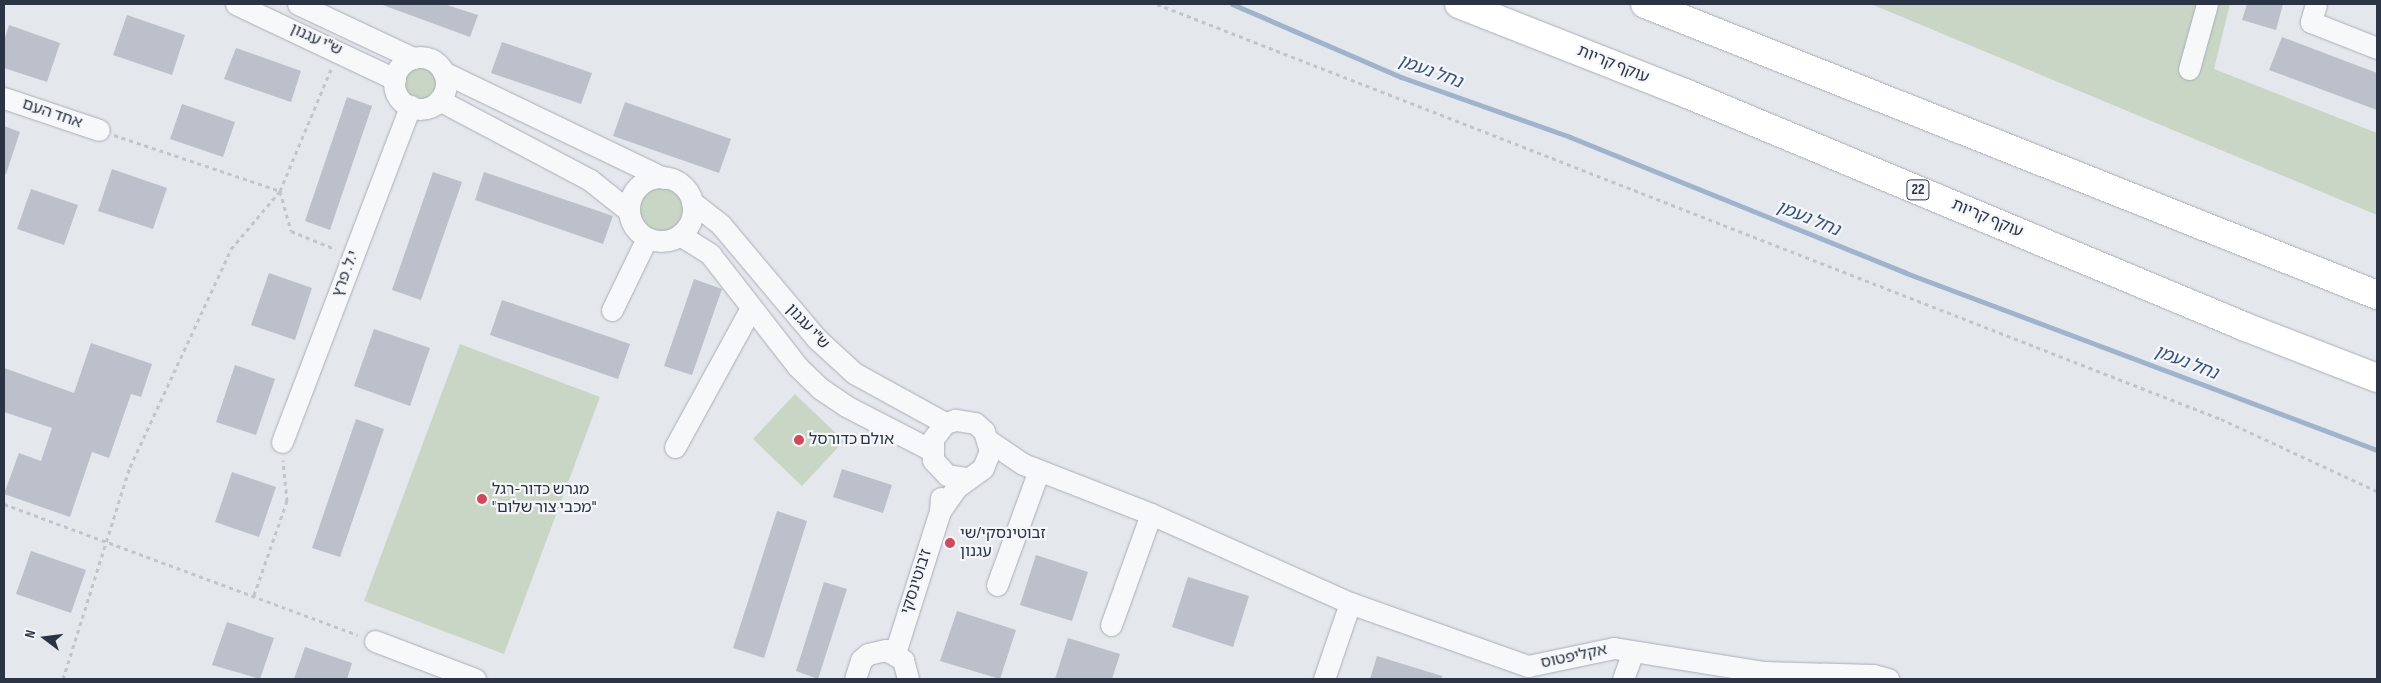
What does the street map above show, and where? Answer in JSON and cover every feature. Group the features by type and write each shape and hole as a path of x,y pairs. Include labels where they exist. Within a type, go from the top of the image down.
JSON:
{"highway":[{"name":"עוקף קריות","path":"1459,4 1686,93 2243,326 2377,378"},
{"path":"1645,4 2377,295"}],"street":[{"name":"ש\"י עגנון","path":"236,4 339,50 395,79"},
{"name":"ש\"י עגנון","path":"298,4 413,58"},
{"path":"2189,69 2207,4"},
{"path":"2316,4 2312,22 2377,48"},
{"path":"439,100 590,180 629,211 635,227 647,238 664,241 680,235 690,221 692,202 682,185 663,178 443,72 434,61 413,58 401,66 395,79 396,92 410,106 425,108 439,100 446,86 443,72"},
{"name":"אחד העם","path":"4,98 100,130"},
{"name":"י.ל. פרץ","path":"282,442 410,106"},
{"path":"629,211 635,191 643,183 663,178"},
{"name":"ש\"י עגנון","path":"692,202 721,225 799,320 854,373 945,423"},
{"name":"ש\"י עגנון","path":"680,235 710,254 798,367 821,389 935,459"},
{"path":"612,310 647,238"},
{"path":"675,447 751,308"},
{"path":"1031,467 952,476 935,459 933,439 945,423 965,419 976,423 989,441 1031,467 1152,514 1350,603 1526,673"},
{"path":"975,473 990,451 989,441"},
{"name":"ז'בוטינסקי","path":"895,653 940,511 935,459"},
{"path":"997,585 1031,467"},
{"name":"ז'בוטינסקי","path":"940,511 975,473"},
{"path":"1111,625 1152,514"},
{"path":"1324,679 1350,603"},
{"path":"375,641 475,679"},
{"name":"אקליפטוס","path":"1526,673 1594,650 1614,648 1763,676 1873,675 1888,679"},
{"path":"855,679 856,669 868,654 886,650 895,653 908,668 908,679"},
{"name":"אקליפטוס","path":"1623,679 1632,652"}],"path":[{"path":"1157,4 2222,419 2377,491"},
{"path":"63,679 130,466 231,249 280,191 339,50"},
{"path":"100,130 280,191"},
{"path":"280,191 291,231 352,256"},
{"path":"254,595 287,501 282,442"},
{"path":"4,504 108,540 375,641"}],"green space":[{"path":"1871,4 2230,4 2214,69 2377,133 2377,215"},
{"path":"420,64 433,70 439,83 433,96 420,102 407,96 401,83 407,70"},
{"path":"660,187 673,191 679,197 683,210 679,223 673,229 660,233 647,229 641,223 637,210 641,197 647,191"},
{"name":"מגרש כדור-רגל \"מכבי צור שלום\"","path":"460,344 600,397 504,654 364,601"},
{"name":"אולם כדורסל","path":"795,394 844,441 802,486 753,439"}],"building":[{"path":"380,4 444,4 478,15 470,37"},
{"path":"2247,4 2283,4 2276,30 2242,20"},
{"path":"127,15 185,35 172,75 113,55"},
{"path":"9,25 60,43 47,82 4,68 4,41"},
{"path":"2282,37 2377,73 2377,110 2269,70"},
{"path":"502,42 592,73 581,104 491,73"},
{"path":"236,48 301,71 291,102 224,79"},
{"path":"347,97 372,106 330,230 305,221"},
{"path":"625,102 731,139 719,173 613,136"},
{"path":"182,104 235,122 223,157 170,139"},
{"path":"4,126 20,132 6,174 4,173"},
{"path":"112,169 167,188 153,229 98,211"},
{"path":"433,172 462,182 421,300 392,290"},
{"path":"484,172 613,216 603,244 475,200"},
{"path":"31,189 78,205 64,245 17,229"},
{"path":"269,273 312,288 295,340 251,325"},
{"path":"694,279 722,289 692,375 664,366"},
{"path":"502,300 630,344 618,379 490,335"},
{"path":"374,329 430,348 410,406 354,386"},
{"path":"91,343 152,364 141,397 131,394 109,458 92,452 70,517 4,494 19,453 41,461 52,428 4,412 4,368 74,393"},
{"path":"235,365 275,379 256,435 216,422"},
{"path":"356,419 384,429 340,557 312,548"},
{"path":"842,469 892,485 883,513 833,497"},
{"path":"232,472 276,487 259,537 215,522"},
{"path":"777,511 807,521 764,658 733,648"},
{"path":"31,551 86,570 71,613 16,594"},
{"path":"1036,555 1088,572 1072,621 1020,605"},
{"path":"1188,577 1249,596 1233,647 1172,627"},
{"path":"824,582 847,589 818,679 796,671"},
{"path":"957,611 1016,630 1000,679 940,661"},
{"path":"227,622 274,638 260,679 212,665"},
{"path":"1068,638 1120,654 1112,679 1055,679"},
{"path":"305,647 352,663 347,679 294,679"},
{"path":"1377,656 1442,676 1442,679 1370,679"}],"waterway":[{"name":"נחל נעמן","path":"1232,4 1401,77 1570,137 1906,273 2377,450"}],"place":[{"name":"אולם כדורסל","path":"799,440"},
{"name":"מגרש כדור-רגל \"מכבי צור שלום\"","path":"482,499"},
{"name":"זבוטינסקי/שי עגנון","path":"950,543"}]}
